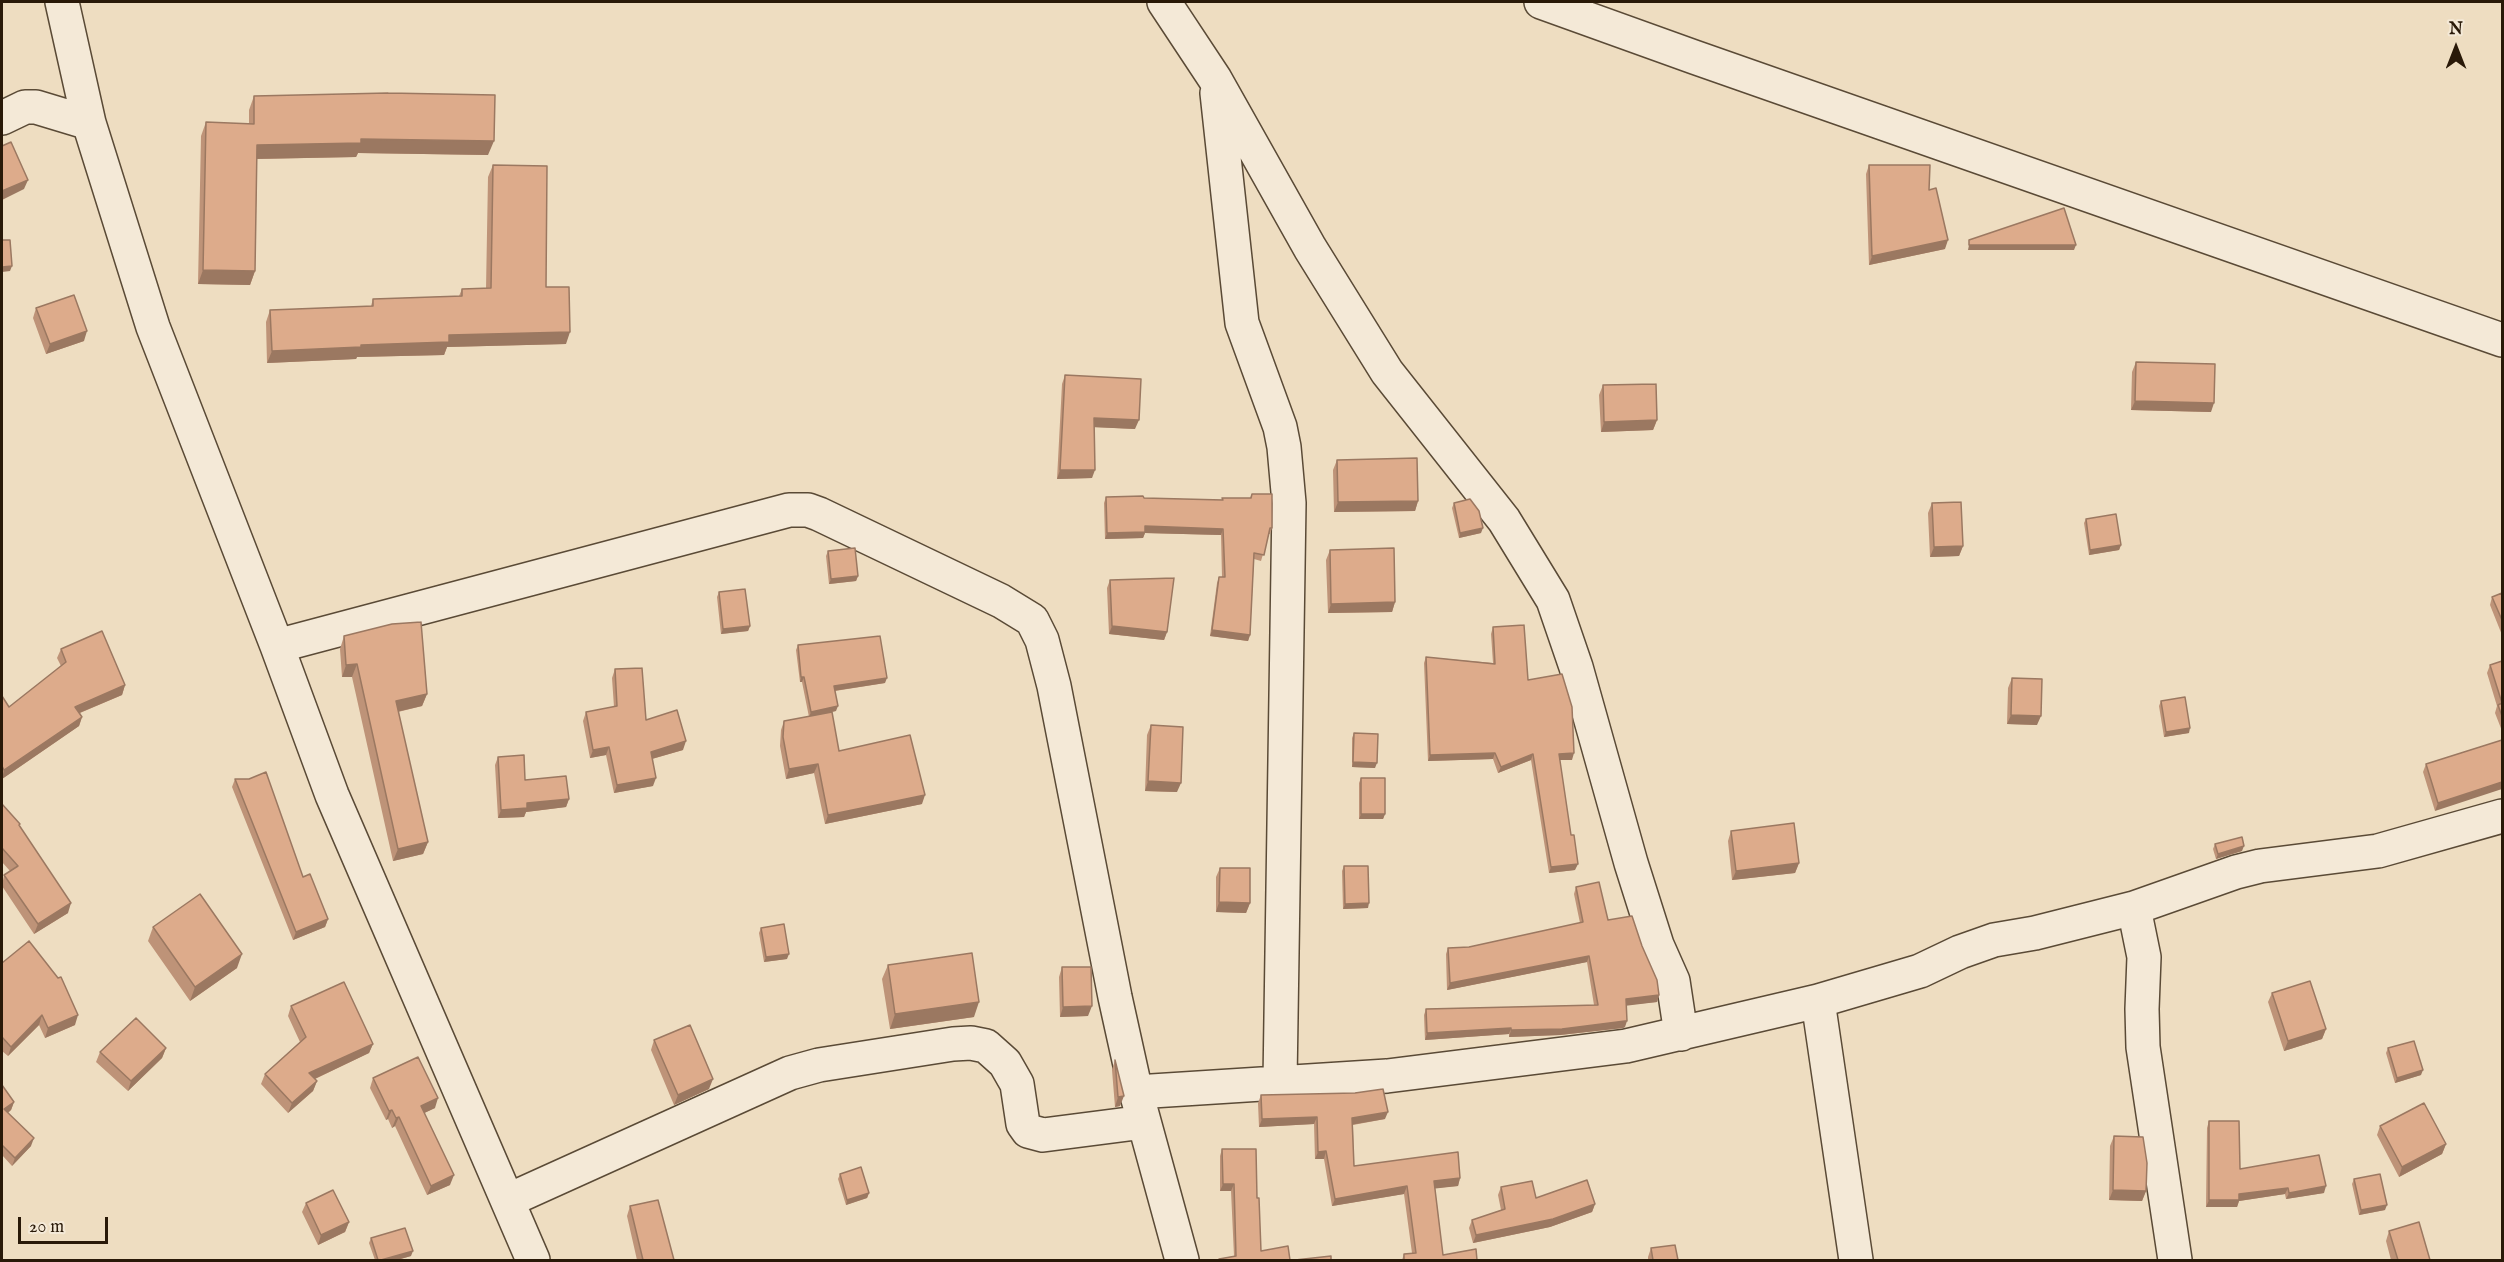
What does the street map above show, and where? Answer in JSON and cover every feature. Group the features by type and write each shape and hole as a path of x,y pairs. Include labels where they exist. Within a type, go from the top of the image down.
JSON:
{"street":[{"path":"62,2 89,123 153,327 277,646 332,795 533,1260"},
{"path":"1164,2 1215,79 1310,248 1387,372 1504,520 1553,600 1576,667 1634,874 1657,945 1673,981 1681,1034"},
{"path":"1541,2 1706,62 2502,340"},
{"path":"1215,79 1242,323 1280,427 1284,447 1288,503 1280,1081"},
{"path":"2,118 25,107 36,107 89,123"},
{"path":"277,646 789,510 808,510 819,514 1001,601 1032,620 1042,640 1054,686 1115,997 1140,1107 1182,1260"},
{"path":"509,1200 790,1073 819,1065 953,1044 971,1042 986,1046 1005,1063 1017,1084 1023,1124 1028,1131 1043,1135 1140,1107 1280,1081 1387,1076 1626,1046 1681,1034 1818,1001 1920,971 1960,952 1994,940 2035,933 2134,908 2236,872 2260,866 2378,851 2502,816"},
{"path":"2134,908 2144,957 2142,1009 2144,1047 2175,1260"},
{"path":"1818,1001 1856,1260"}],"building":[{"path":"388,93 495,95 494,141 361,139 361,143 257,145 255,271 203,270 206,122 254,124 254,96"},
{"path":"11,142 28,180 2,191 2,146"},
{"path":"493,165 547,166 546,287 569,287 570,332 449,335 449,342 272,351 270,310 373,306 373,299 462,296 462,289 491,288"},
{"path":"1869,165 1930,165 1929,190 1936,188 1948,240 1872,256"},
{"path":"2064,208 2076,245 1969,245 1969,240"},
{"path":"2,240 10,240 12,266 2,267"},
{"path":"74,295 87,331 50,344 36,308"},
{"path":"2136,362 2215,364 2214,403 2135,401"},
{"path":"1065,375 1141,379 1139,420 1094,418 1095,470 1060,470"},
{"path":"1656,384 1657,420 1604,422 1603,385"},
{"path":"1417,458 1418,501 1338,502 1337,460"},
{"path":"1252,494 1272,494 1272,528 1270,528 1264,555 1254,553 1250,635 1212,630 1219,577 1225,577 1223,529 1145,526 1145,532 1107,533 1106,497 1143,496 1144,498 1223,500 1222,498 1251,498"},
{"path":"1470,499 1479,511 1483,528 1460,533 1454,503"},
{"path":"1961,502 1963,546 1934,547 1932,503"},
{"path":"2116,514 2121,545 2090,550 2086,519"},
{"path":"855,548 858,576 831,579 828,551"},
{"path":"1394,548 1395,602 1331,604 1330,550"},
{"path":"1174,578 1167,632 1112,626 1110,580"},
{"path":"745,589 750,626 723,629 719,592"},
{"path":"2502,593 2502,620 2492,597"},
{"path":"421,622 427,694 396,701 428,842 398,849 357,664 346,665 344,636 392,624"},
{"path":"1524,625 1528,680 1562,674 1572,707 1574,753 1559,754 1571,835 1574,835 1578,864 1551,867 1533,754 1501,767 1495,753 1430,755 1426,657 1495,664 1493,627"},
{"path":"102,631 125,685 75,707 82,717 4,770 2,766 2,696 9,707 66,662 61,649"},
{"path":"880,636 887,678 834,686 838,706 811,712 804,677 801,677 798,645"},
{"path":"2502,661 2502,703 2490,665"},
{"path":"642,668 646,720 677,710 686,741 651,752 656,778 617,785 609,747 593,750 586,712 617,706 615,669"},
{"path":"2012,678 2042,679 2041,716 2011,715"},
{"path":"2185,697 2190,728 2166,732 2161,701"},
{"path":"2502,703 2502,716 2498,705"},
{"path":"832,712 839,751 910,735 925,795 828,815 818,764 789,769 783,737 784,721"},
{"path":"1151,725 1183,727 1181,783 1148,781"},
{"path":"1354,733 1378,734 1377,763 1353,762"},
{"path":"2502,740 2502,782 2438,803 2426,764"},
{"path":"524,755 525,780 566,776 569,799 527,803 527,808 501,810 498,757"},
{"path":"266,772 303,877 310,874 328,919 296,932 235,779 249,779"},
{"path":"1361,778 1385,778 1385,814 1361,814"},
{"path":"2,804 20,824 71,903 38,924 4,875 18,866 2,848"},
{"path":"1794,823 1799,863 1736,871 1731,831"},
{"path":"2242,837 2244,846 2218,854 2215,844"},
{"path":"1344,866 1368,866 1369,903 1345,904"},
{"path":"1220,868 1250,868 1250,903 1219,902"},
{"path":"1599,882 1608,920 1632,916 1657,980 1659,995 1626,999 1627,1021 1562,1029 1511,1030 1511,1028 1427,1033 1426,1009 1598,1005 1589,956 1450,983 1448,948 1469,947 1583,922 1576,887"},
{"path":"200,894 242,954 195,987 153,927"},
{"path":"784,924 789,954 766,957 761,928"},
{"path":"29,941 58,978 61,977 78,1015 48,1028 42,1015 11,1047 2,1037 2,963"},
{"path":"972,953 979,1002 895,1014 888,965"},
{"path":"1062,967 1091,967 1092,1006 1063,1007"},
{"path":"2310,981 2326,1029 2288,1041 2272,993"},
{"path":"344,982 373,1044 309,1073 317,1081 292,1103 265,1074 306,1037 291,1006"},
{"path":"136,1018 166,1048 131,1081 100,1052"},
{"path":"690,1025 713,1079 678,1095 654,1040"},
{"path":"2414,1041 2423,1070 2397,1078 2388,1048"},
{"path":"418,1057 438,1098 421,1106 454,1175 431,1186 399,1117 396,1118 392,1110 389,1111 373,1078"},
{"path":"1115,1060 1124,1096 1118,1097"},
{"path":"2,1085 14,1102 4,1109 34,1138 15,1158 2,1145"},
{"path":"1383,1089 1388,1112 1352,1118 1354,1166 1458,1152 1460,1178 1434,1181 1443,1255 1476,1249 1477,1260 1404,1260 1404,1254 1416,1253 1407,1186 1335,1199 1326,1151 1318,1152 1317,1117 1262,1119 1261,1095 1355,1093"},
{"path":"2424,1103 2446,1144 2402,1167 2380,1126"},
{"path":"2209,1121 2239,1121 2240,1169 2319,1155 2326,1186 2289,1193 2288,1188 2239,1194 2239,1200 2209,1200"},
{"path":"2114,1136 2143,1137 2147,1163 2146,1191 2113,1190"},
{"path":"1222,1149 1256,1149 1261,1251 1288,1246 1290,1260 1219,1260 1236,1256 1234,1184 1223,1184"},
{"path":"861,1167 869,1193 847,1200 840,1174"},
{"path":"2380,1174 2387,1205 2361,1210 2354,1179"},
{"path":"1587,1180 1595,1204 1553,1219 1476,1235 1472,1220 1505,1209 1501,1187 1532,1181 1536,1198"},
{"path":"333,1190 349,1222 321,1235 306,1203"},
{"path":"658,1200 674,1260 643,1260 630,1206"},
{"path":"2419,1222 2430,1260 2398,1260 2389,1231"},
{"path":"405,1228 413,1251 378,1260 371,1238"},
{"path":"1675,1245 1678,1260 1653,1260 1651,1248"},
{"path":"1331,1256 1331,1260 1295,1260"}]}
